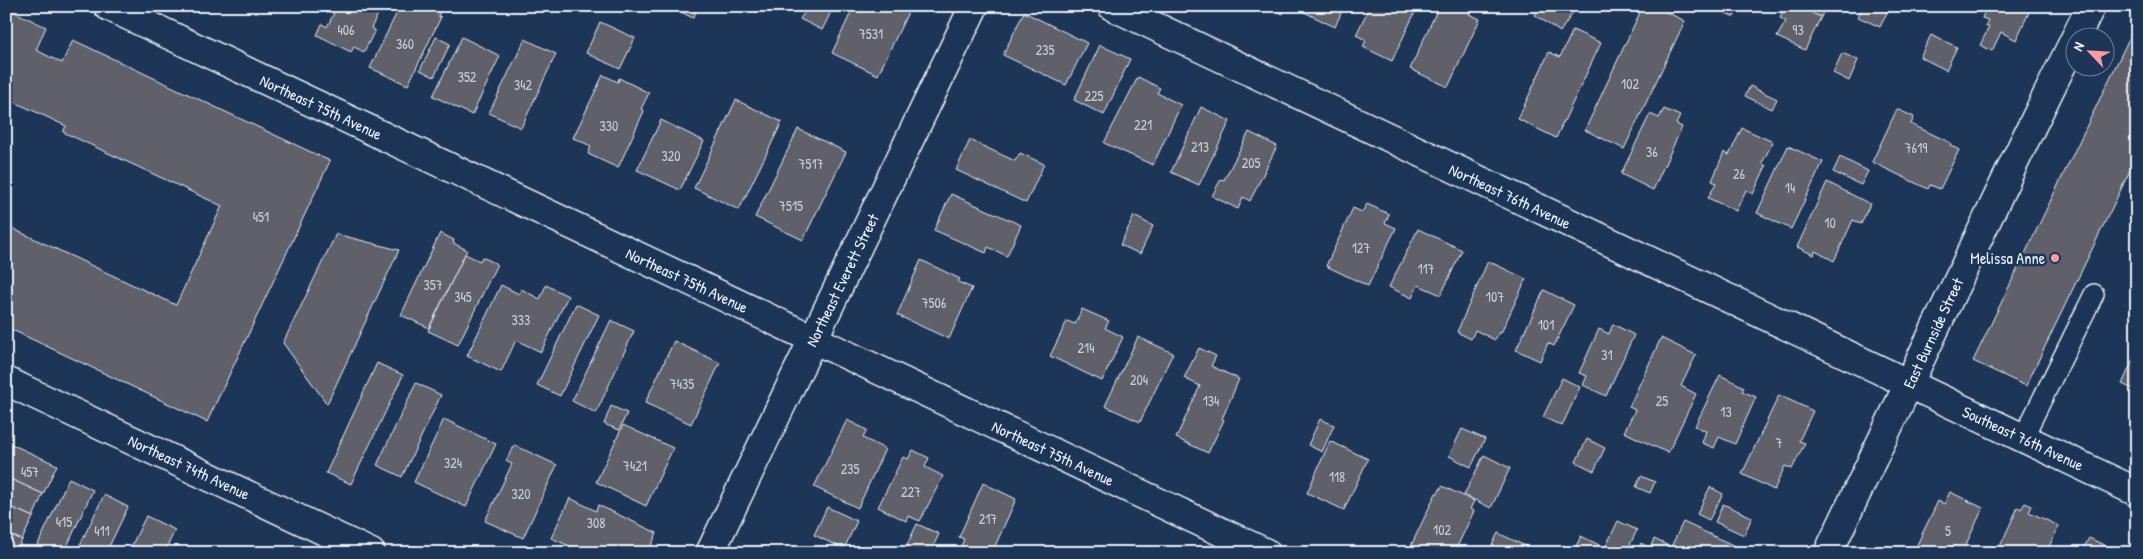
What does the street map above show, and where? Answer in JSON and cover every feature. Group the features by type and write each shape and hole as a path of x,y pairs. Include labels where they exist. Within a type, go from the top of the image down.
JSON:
{"street":[{"name":"Northeast 75th Avenue","path":"108,6 144,14 813,340 1266,553"},
{"name":"Northeast Everett Street","path":"710,553 974,6"},
{"name":"Northeast 76th Avenue","path":"1112,6 1909,385"},
{"name":"East Burnside Street","path":"1828,553 2091,6"},
{"name":"Northeast 74th Avenue","path":"6,381 372,553"},
{"name":"Southeast 76th Avenue","path":"1909,385 2137,492"}],"lane":[{"path":"2023,438 2094,294"}],"building":[{"path":"329,6 382,6 371,28 375,30 364,52 354,47 351,52 317,35 322,24 327,27 334,13 327,10"},
{"path":"400,6 443,6 438,16 441,17 408,85 370,68"},
{"path":"679,6 699,6 693,18 677,10"},
{"path":"793,6 834,6 822,30 800,19 805,12"},
{"path":"854,6 911,6 878,75 832,53"},
{"path":"1267,6 1287,6 1283,14"},
{"path":"1302,6 1344,6 1335,27 1300,10"},
{"path":"1370,6 1403,6 1415,12 1392,61 1363,47 1366,40 1356,35"},
{"path":"1439,6 1473,6 1469,14 1480,19 1448,87 1410,69"},
{"path":"1540,6 1577,6 1560,32 1535,15"},
{"path":"1643,6 1654,6 1685,21 1624,149 1585,130"},
{"path":"1712,6 1739,6 1734,17"},
{"path":"1785,6 1797,6 1821,17 1805,50 1777,37 1786,21 1780,18"},
{"path":"1797,6 1826,6 1821,17"},
{"path":"1863,6 1890,6 1880,27 1858,17"},
{"path":"1987,6 2032,6 2016,40 2001,32 1992,51 1980,45 1989,27 1985,26 1988,20 1982,18"},
{"path":"6,8 46,27 36,50 62,63 73,40 330,161 207,422 6,327 7,226 176,305 222,206 63,132 66,126 6,98"},
{"path":"1024,12 1087,43 1066,85 1003,55"},
{"path":"600,22 635,38 620,69 586,53"},
{"name":"Melissa Anne","path":"2137,22 2137,156 2026,386 1973,361 2110,78 2116,78 2116,65"},
{"path":"1573,30 1601,43 1556,138 1518,119 1549,52 1560,57"},
{"path":"1931,35 1957,47 1946,70 1920,57"},
{"path":"436,37 450,44 434,77 420,70"},
{"path":"462,37 500,56 472,115 433,96"},
{"path":"525,39 556,54 521,128 489,113"},
{"path":"1100,45 1130,59 1104,115 1074,100"},
{"path":"1842,53 1858,60 1849,81 1833,73"},
{"path":"603,75 618,82 619,78 649,93 641,109 644,111 618,168 588,154 591,146 573,138"},
{"path":"1138,77 1160,88 1157,93 1181,105 1153,165 1104,143"},
{"path":"1750,86 1777,99 1772,109 1745,96"},
{"path":"736,100 782,122 739,210 694,188"},
{"path":"1201,107 1230,121 1199,185 1171,172"},
{"path":"1664,109 1680,116 1676,124 1682,127 1653,190 1621,174 1650,114 1659,118"},
{"path":"1897,109 1914,117 1911,124 1951,143 1950,145 1959,150 1940,189 1930,185 1928,189 1872,162"},
{"path":"661,120 704,141 680,190 637,170"},
{"path":"1742,128 1773,142 1762,163 1766,166 1753,194 1746,190 1736,211 1708,198 1716,183 1712,181 1724,152 1729,155"},
{"path":"798,129 846,152 803,240 755,217"},
{"path":"1249,132 1277,146 1250,201 1243,197 1238,209 1212,196 1221,179 1224,180"},
{"path":"970,140 1015,161 1020,153 1044,164 1026,203 956,170"},
{"path":"1788,146 1823,162 1791,229 1757,213"},
{"path":"1840,157 1868,171 1861,185 1833,172"},
{"path":"1827,182 1870,204 1861,224 1853,220 1834,261 1815,251 1814,255 1797,247"},
{"path":"951,194 1021,225 1007,256 988,247 986,253 934,230"},
{"path":"1367,204 1389,214 1385,223 1396,228 1368,286 1326,266 1353,208 1362,212"},
{"path":"1134,216 1153,226 1140,254 1120,245"},
{"path":"1418,229 1462,250 1441,295 1418,285 1412,298 1389,287"},
{"path":"440,233 454,240 453,243 467,250 429,328 401,315"},
{"path":"336,234 399,250 327,404 283,343"},
{"path":"465,254 480,261 482,257 497,264 458,345 428,331"},
{"path":"921,260 960,279 958,282 972,288 949,339 897,315"},
{"path":"1488,261 1526,279 1501,333 1499,332 1495,340 1475,330 1471,339 1457,332"},
{"path":"501,285 519,294 521,289 540,299 546,285 568,296 541,352 516,340 501,372 467,356"},
{"path":"1544,290 1574,305 1554,346 1548,343 1540,361 1516,350"},
{"path":"576,304 599,315 560,396 537,385"},
{"path":"1082,309 1109,321 1105,328 1123,337 1102,381 1050,356 1067,321 1075,324"},
{"path":"611,320 634,331 596,413 572,401"},
{"path":"1613,324 1634,335 1606,396 1583,385 1587,376 1579,373 1599,329 1609,334"},
{"path":"1138,337 1173,353 1140,422 1105,406"},
{"path":"1661,338 1696,355 1681,386 1696,394 1668,453 1624,432 1635,410 1629,407"},
{"path":"674,341 720,363 691,424 645,403"},
{"path":"1199,348 1216,356 1211,366 1239,379 1222,419 1224,420 1208,453 1176,438 1200,386 1184,378"},
{"path":"2137,351 2137,391 2122,384"},
{"path":"377,363 403,375 351,484 326,473"},
{"path":"1720,375 1744,387 1742,391 1756,397 1735,444 1719,437 1714,448 1702,443 1706,431 1695,426"},
{"path":"1562,378 1580,387 1562,426 1543,417"},
{"path":"416,383 441,395 402,477 377,465"},
{"path":"1779,395 1813,411 1799,441 1805,443 1792,469 1785,466 1774,490 1742,474"},
{"path":"611,406 627,413 619,430 604,424"},
{"path":"444,419 496,444 466,507 414,482"},
{"path":"1320,419 1334,425 1322,452 1308,445"},
{"path":"847,420 867,430 863,438 885,449 858,508 814,487"},
{"path":"623,425 673,448 646,506 596,482"},
{"path":"1462,429 1485,439 1471,467 1449,456"},
{"path":"1587,439 1605,448 1594,471 1576,462"},
{"path":"1330,441 1368,459 1344,510 1307,493"},
{"path":"11,444 57,465 43,494 6,477 6,453"},
{"path":"514,445 557,465 523,538 485,521 512,464 506,461"},
{"path":"913,450 929,458 925,467 943,476 920,521 908,516 906,521 878,507 903,457 908,459"},
{"path":"1484,455 1510,468 1491,508 1464,495"},
{"path":"1641,476 1655,482 1650,493 1636,487"},
{"path":"6,477 43,494 33,517 6,505"},
{"path":"69,478 93,490 64,553 34,553"},
{"path":"983,483 1016,499 992,553 958,553 964,539 959,537"},
{"path":"1442,486 1474,501 1470,509 1474,511 1456,553 1421,553 1410,548 1436,493 1438,493"},
{"path":"1710,487 1723,494 1709,520 1697,514"},
{"path":"1950,492 1983,508 1962,553 1917,553 1914,551 1938,501 1944,504"},
{"path":"104,495 128,507 106,553 76,553"},
{"path":"570,498 596,511 598,505 657,533 648,553 577,553 579,550 551,538"},
{"path":"2025,503 2032,506 2029,512 2059,526 2046,553 1997,553 2018,507 2021,509"},
{"path":"1723,504 1752,517 1744,535 1715,522"},
{"path":"6,505 33,517 22,540 6,533"},
{"path":"827,507 857,521 844,549 814,535"},
{"path":"146,516 175,530 164,553 128,553"},
{"path":"1618,521 1637,530 1626,553 1559,553 1563,545 1574,551 1581,536 1605,548"},
{"path":"1683,522 1750,553 1633,553 1636,547 1639,549 1641,543 1650,548 1654,539 1671,547"},
{"path":"917,524 939,534 930,553 903,553"},
{"path":"6,533 22,540 16,553 6,553"},
{"path":"1498,533 1540,553 1488,553"},
{"path":"2089,538 2121,553 2081,553"}],"place":[{"name":"Melissa Anne","path":"2055,258"}]}
